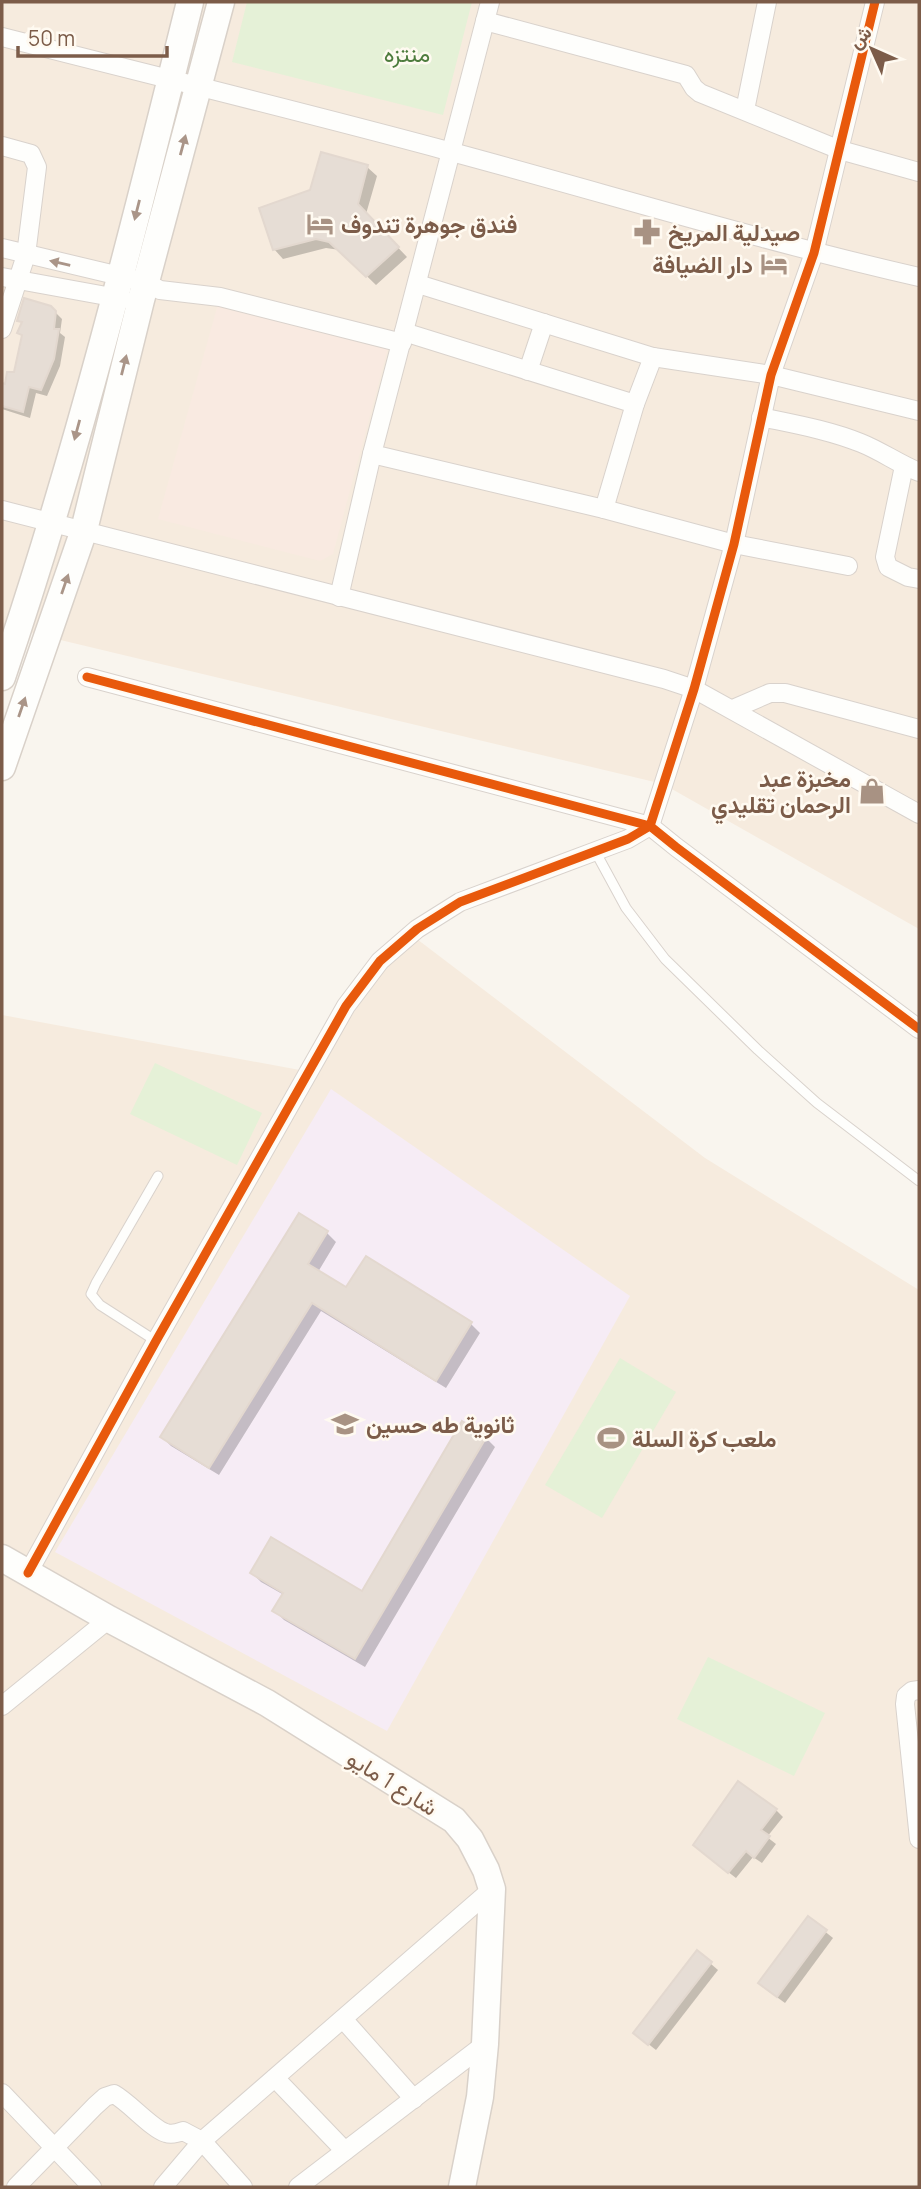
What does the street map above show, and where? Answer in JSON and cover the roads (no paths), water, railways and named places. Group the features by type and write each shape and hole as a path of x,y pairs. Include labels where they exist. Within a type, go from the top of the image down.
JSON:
{"street":[{"path":"2,677 52,523 190,2"},
{"path":"2,766 83,530 148,291 220,2"},
{"path":"339,597 372,454 490,2"},
{"path":"745,110 767,2"},
{"path":"29,1573 156,1341 346,1006 380,961 417,929 460,902 628,838 650,826 694,689 734,544 771,375 814,253 875,2"},
{"path":"485,21 686,75 694,88 701,93 840,150 919,172"},
{"path":"2,37 450,151 814,253 919,277"},
{"path":"2,146 31,154 37,167 26,255 10,279 2,329"},
{"path":"2,248 116,288"},
{"path":"10,279 220,297 403,337 635,404"},
{"path":"418,284 653,357 771,375 919,411"},
{"path":"528,371 544,323"},
{"path":"604,509 635,404 653,357"},
{"path":"761,417 861,443 912,469 885,556 888,567 908,577 919,579"},
{"path":"372,454 604,509 734,544 848,566"},
{"path":"2,510 664,679 694,689 733,709 919,814"},
{"path":"87,677 650,826 919,1029"},
{"path":"733,709 770,693 785,693 919,729"},
{"name":"شارع 1 مايو","path":"2,1558 109,1619 267,1703 454,1820 470,1839 486,1870 492,1889 480,2097 462,2187"},
{"path":"2,1706 109,1619"},
{"path":"919,1690 906,1696 916,1781 919,1839"},
{"path":"163,2187 202,2141 492,1889"},
{"path":"343,2019 414,2099"},
{"path":"298,2187 485,2044"},
{"path":"275,2078 345,2151"},
{"path":"2,2093 92,2187"},
{"path":"16,2187 95,2106 105,2097 114,2094 164,2133 183,2131 202,2141 243,2187"}],"lane":[{"path":"595,850 626,908 674,968 817,1103 919,1181"},
{"path":"156,1341 100,1305 91,1294 158,1176"}],"place":[{"name":"فندق جوهرة تندوف","path":"320,224"},
{"name":"صيدلية المريخ","path":"647,232"},
{"name":"دار الضيافة","path":"774,264"},
{"name":"مخبزة عبد الرحمان تقليدي","path":"872,791"},
{"name":"ثانوية طه حسين","path":"345,1424"},
{"name":"ملعب كرة السلة","path":"611,1438"}],"park label":[{"name":"منتزه","path":"407,53"}]}
